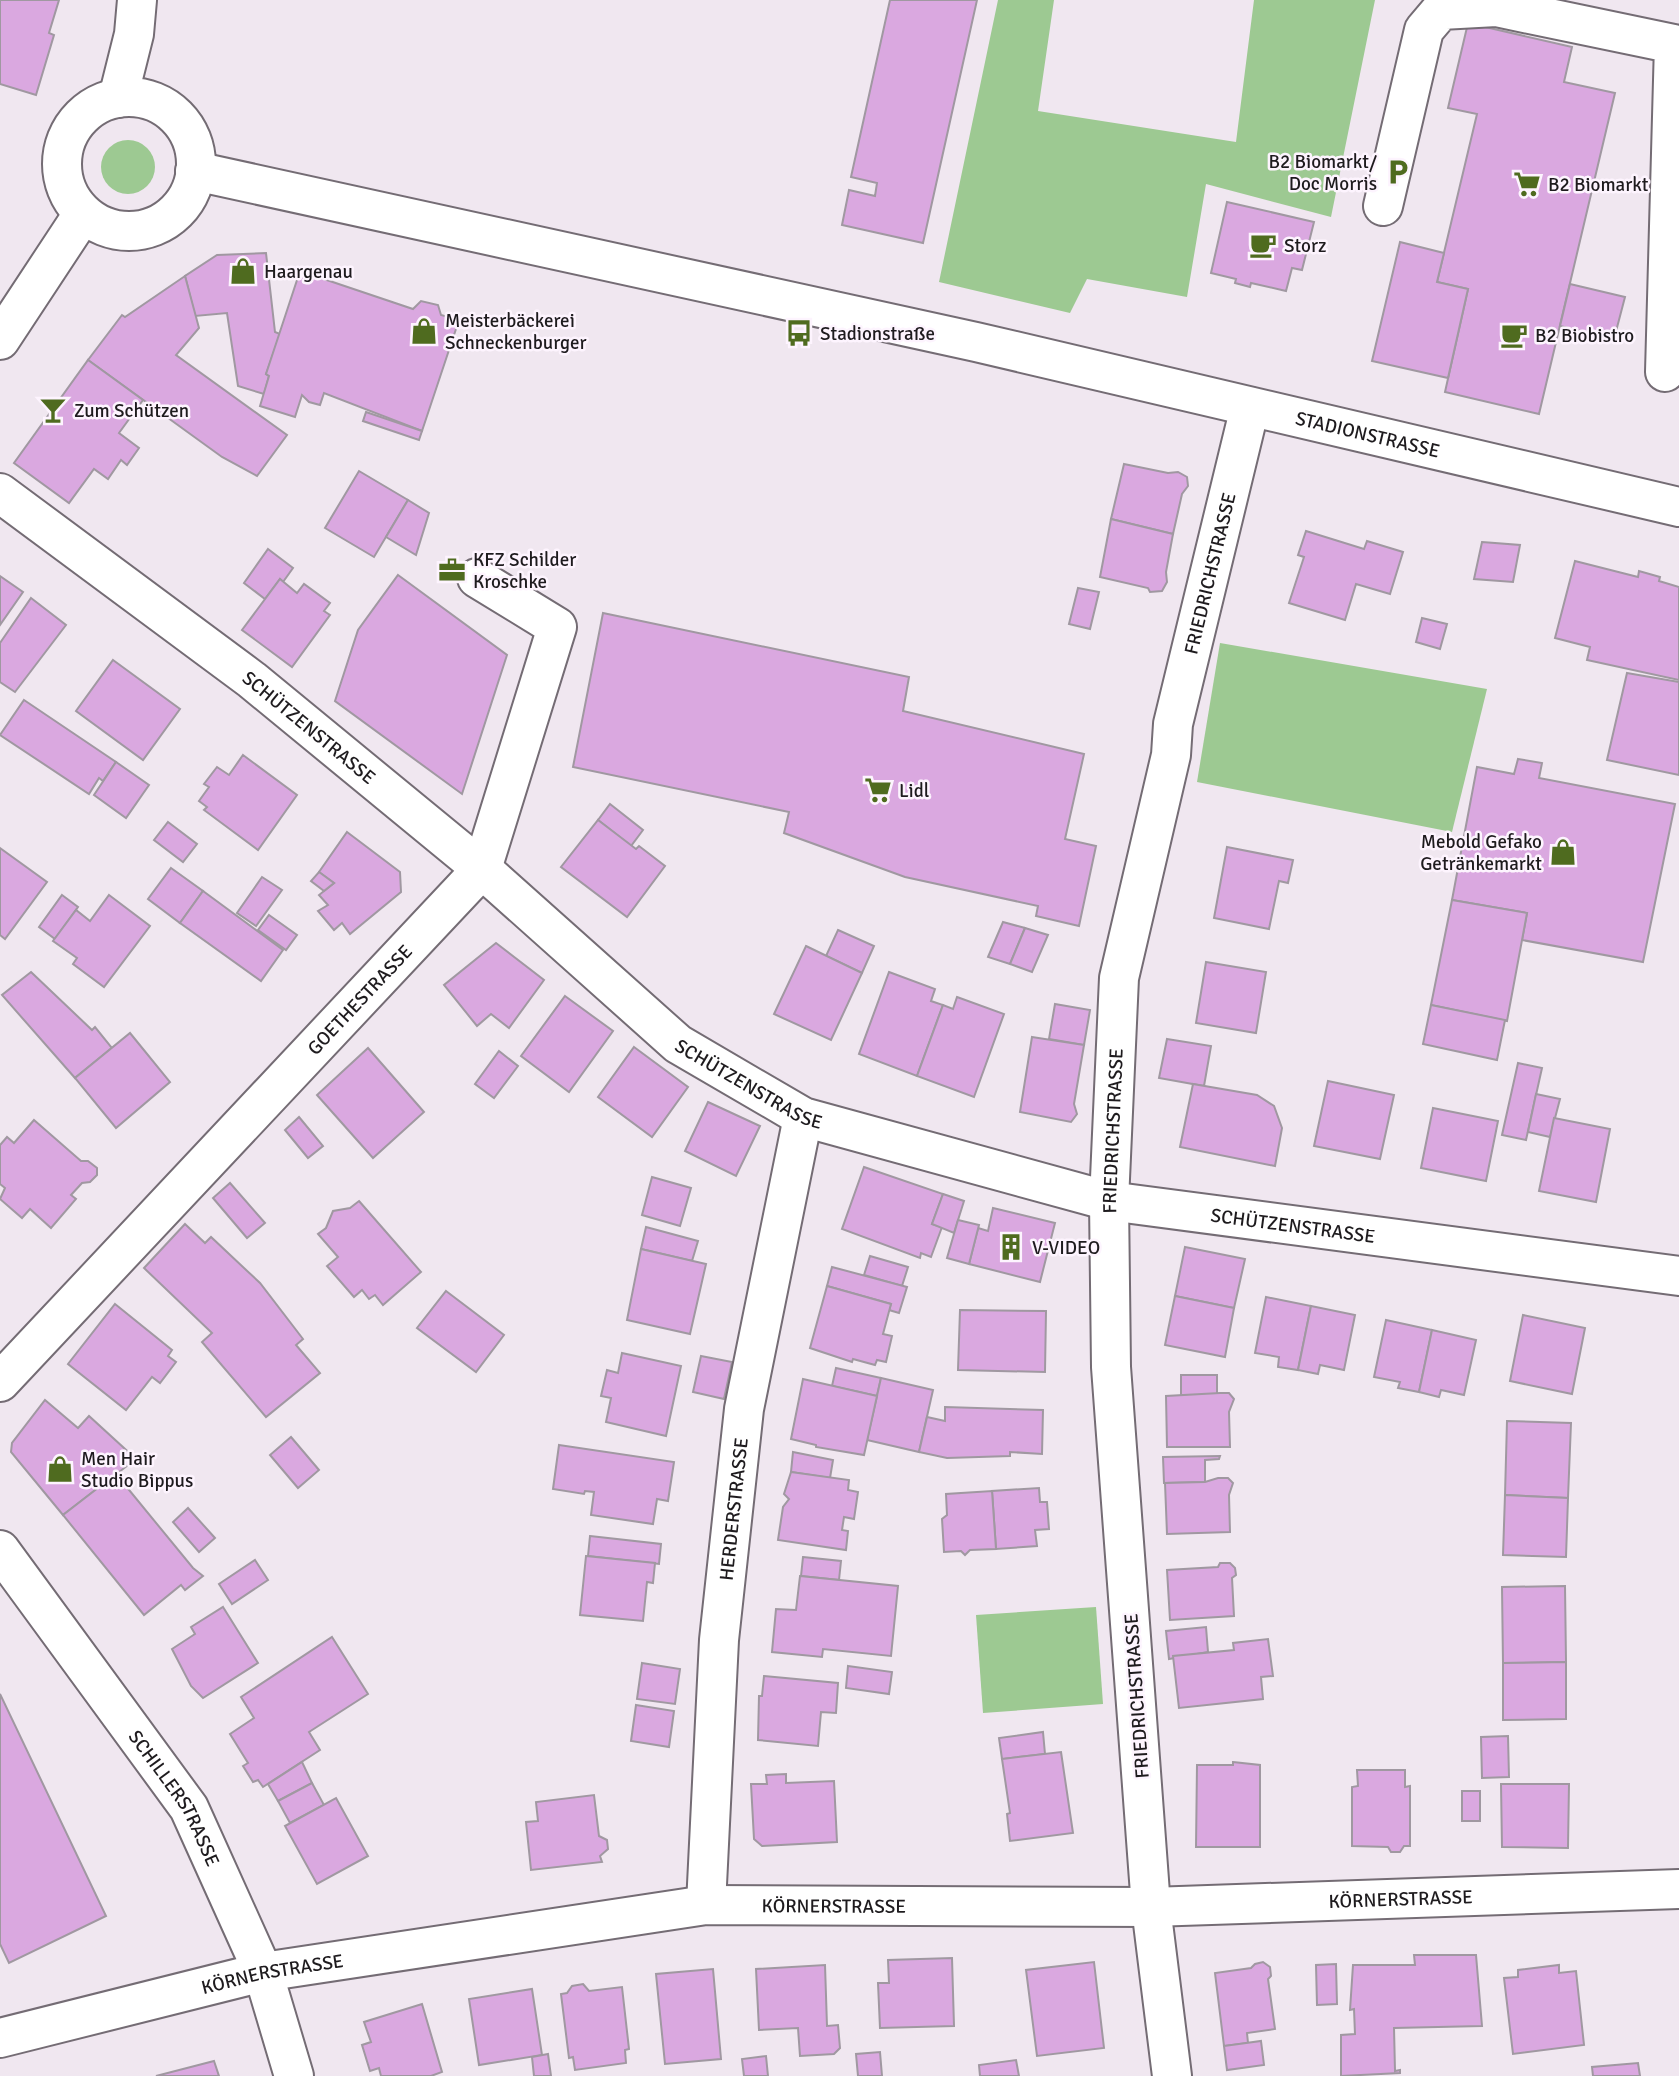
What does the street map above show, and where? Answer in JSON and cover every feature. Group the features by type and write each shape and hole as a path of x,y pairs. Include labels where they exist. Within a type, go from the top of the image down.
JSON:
{"street":[{"path":"118,98 134,34 137,0"},
{"path":"1383,206 1423,30 1441,9 1496,7 1674,44 1665,372"},
{"path":"118,98 138,98 158,104 175,115 191,141 195,171 190,191 178,209 162,223 142,230 121,231 101,225 83,214 70,197 63,177 62,155 68,135 81,117 98,105 118,98"},
{"name":"STADIONSTRASSE","path":"195,171 976,342 1679,507"},
{"path":"0,340 83,214"},
{"name":"FRIEDRICHSTRASSE","path":"1172,2076 1151,1907 1111,1367 1109,1201 1119,978 1171,755 1173,724 1251,408"},
{"name":"SCHÜTZENSTRASSE","path":"0,493 252,680 482,869 678,1044 803,1116 1109,1201 1679,1276"},
{"name":"GOETHESTRASSE","path":"0,1382 482,869 557,627 477,578"},
{"name":"HERDERSTRASSE","path":"706,1905 719,1640 744,1409 803,1116"},
{"name":"SCHILLERSTRASSE","path":"0,1550 189,1808 263,1972 294,2076"},
{"name":"KÖRNERSTRASSE","path":"0,2038 263,1972 706,1905 1151,1907 1679,1889"}],"green space":[{"path":"998,0 1054,0 1038,111 1236,142 1254,0 1375,0 1331,217 1206,184 1187,297 1087,279 1070,313 939,282"},
{"path":"128,140 147,148 155,167 147,186 128,194 109,186 101,167 109,148"},
{"path":"1220,643 1487,689 1452,832 1197,782"},
{"path":"1096,1607 1103,1704 983,1713 976,1615"}],"building":[{"path":"0,0 59,0 49,33 54,35 36,95 0,84"},
{"path":"890,0 977,0 923,243 842,225 849,190 875,196 877,183 851,177"},
{"name":"B2 Biomarkt","path":"1468,23 1572,47 1564,82 1615,93 1539,414 1445,392 1468,289 1437,282 1477,114 1448,108"},
{"name":"Storz","path":"1227,202 1314,222 1302,270 1292,268 1286,291 1251,283 1250,287 1235,283 1236,279 1211,273"},
{"path":"1400,242 1444,253 1437,282 1468,289 1448,378 1372,361"},
{"path":"266,253 275,332 280,334 266,374 269,376 264,394 238,386 227,313 195,316 185,276 217,255"},
{"path":"300,271 413,309 421,301 438,305 441,315 459,320 422,431 324,393 320,405 309,402 302,395 295,417 260,406 269,376 266,374"},
{"path":"185,276 199,328 176,355 287,435 257,476 222,457 88,360 122,315 125,317"},
{"path":"1570,284 1625,297 1614,339 1560,326"},
{"path":"88,360 143,400 119,433 139,448 127,465 121,460 108,479 94,469 69,503 14,463"},
{"path":"366,412 422,431 419,440 363,421"},
{"path":"1124,464 1168,473 1178,472 1187,477 1188,486 1182,494 1173,534 1111,519"},
{"path":"359,471 408,500 374,557 325,528"},
{"path":"408,500 429,513 416,555 386,537"},
{"path":"1111,519 1173,534 1166,572 1167,582 1162,591 1150,592 1148,588 1100,577"},
{"path":"1306,531 1364,549 1367,541 1403,552 1390,594 1356,584 1345,620 1289,603 1304,557 1298,555"},
{"path":"1482,542 1520,545 1513,582 1474,579"},
{"path":"268,549 293,568 283,582 280,579 265,599 244,583"},
{"path":"1575,561 1638,577 1639,571 1660,577 1659,581 1679,587 1679,680 1587,660 1590,647 1555,638"},
{"path":"398,575 507,655 462,794 335,701 358,630"},
{"path":"0,576 23,592 0,625"},
{"path":"280,579 297,593 304,584 330,603 324,611 330,615 292,667 242,630"},
{"path":"1078,588 1099,592 1090,629 1069,624"},
{"path":"31,598 66,625 15,692 0,682 0,643"},
{"name":"Lidl","path":"603,613 909,677 903,711 1084,754 1065,839 1096,846 1079,926 1036,916 1038,906 905,877 784,833 789,812 573,767"},
{"path":"1422,618 1447,624 1440,649 1416,642"},
{"path":"113,660 180,709 143,760 76,711"},
{"path":"1627,673 1679,682 1679,775 1607,760"},
{"path":"24,700 116,762 103,781 99,778 89,794 0,735"},
{"path":"243,755 297,795 258,850 204,810 207,807 199,801 209,787 204,784 217,767 229,775"},
{"name":"Mebold Gefako Getränkemarkt","path":"1518,759 1542,763 1539,778 1675,804 1643,962 1522,940 1527,913 1452,900 1477,767 1514,774"},
{"path":"116,762 149,785 126,818 94,795"},
{"path":"610,804 643,830 631,846 598,820"},
{"path":"598,820 636,849 639,846 665,866 627,917 561,867"},
{"path":"168,822 197,844 183,862 154,840"},
{"path":"347,832 400,872 401,892 350,934 342,923 334,930 318,911 328,905 319,895 334,883 319,872"},
{"path":"1227,847 1293,860 1288,883 1279,881 1269,929 1214,918"},
{"path":"0,848 47,882 5,939 0,935"},
{"path":"171,868 203,891 180,923 148,899"},
{"path":"319,872 334,883 324,891 311,881"},
{"path":"262,877 282,890 256,926 237,913"},
{"path":"203,891 283,950 261,981 180,923"},
{"path":"62,895 78,907 55,939 39,927"},
{"path":"109,895 150,926 104,987 73,964 77,958 53,941 76,910 90,921"},
{"path":"1452,900 1527,913 1507,1021 1431,1005"},
{"path":"269,915 297,935 286,950 258,930"},
{"path":"1003,922 1025,928 1010,964 988,957"},
{"path":"1025,928 1048,935 1032,972 1010,964"},
{"path":"838,930 874,946 862,973 826,956"},
{"path":"496,943 544,980 509,1028 491,1014 477,1026 444,985"},
{"path":"806,946 862,973 831,1040 774,1014"},
{"path":"1206,962 1266,972 1256,1033 1196,1023"},
{"path":"31,972 92,1030 95,1027 112,1048 75,1078 2,995"},
{"path":"889,972 935,989 931,1001 943,1005 917,1076 859,1054"},
{"path":"565,996 613,1031 569,1092 521,1056"},
{"path":"957,997 1004,1014 974,1097 917,1076 943,1005 953,1009"},
{"path":"1055,1004 1090,1010 1084,1045 1049,1039"},
{"path":"1431,1005 1505,1020 1497,1060 1423,1044"},
{"path":"130,1033 170,1082 116,1128 75,1078"},
{"path":"1032,1037 1084,1045 1074,1104 1077,1114 1071,1122 1020,1112"},
{"path":"1167,1039 1211,1046 1204,1086 1159,1078"},
{"path":"634,1047 688,1087 652,1137 598,1097"},
{"path":"368,1048 424,1112 373,1158 317,1095"},
{"path":"499,1051 518,1066 494,1098 475,1084"},
{"path":"1518,1063 1542,1068 1526,1140 1502,1135"},
{"path":"1328,1081 1394,1095 1380,1159 1314,1146"},
{"path":"1193,1084 1257,1095 1274,1106 1282,1128 1275,1166 1180,1147"},
{"path":"1536,1094 1560,1099 1550,1137 1528,1132"},
{"path":"708,1102 760,1126 736,1176 685,1151"},
{"path":"1433,1108 1498,1121 1486,1181 1421,1168"},
{"path":"299,1117 323,1146 308,1158 285,1130"},
{"path":"1554,1118 1610,1129 1596,1202 1539,1191"},
{"path":"34,1120 81,1161 88,1161 97,1168 97,1175 90,1182 82,1183 71,1195 76,1199 51,1228 30,1209 22,1218 0,1199 5,1188 0,1184 0,1145 7,1137 14,1143"},
{"path":"864,1167 943,1194 932,1224 942,1227 931,1257 921,1253 920,1258 842,1229"},
{"path":"652,1177 691,1188 680,1226 642,1215"},
{"path":"230,1183 265,1223 247,1238 213,1198"},
{"path":"943,1194 964,1201 954,1233 932,1224"},
{"path":"359,1201 421,1272 383,1305 375,1295 369,1299 362,1290 354,1297 327,1266 338,1257 318,1234 326,1228 333,1211 350,1208"},
{"name":"V-VIDEO","path":"993,1208 1055,1223 1040,1282 969,1264 978,1228 988,1231"},
{"path":"958,1220 979,1225 969,1264 947,1258"},
{"path":"185,1224 205,1243 211,1237 260,1283 303,1339 296,1345 320,1373 266,1417 202,1342 212,1333 144,1268"},
{"path":"646,1227 698,1241 692,1261 641,1249"},
{"path":"1185,1247 1245,1259 1234,1308 1175,1296"},
{"path":"641,1249 706,1264 690,1334 627,1320"},
{"path":"870,1256 908,1267 902,1286 864,1275"},
{"path":"832,1267 907,1287 899,1313 889,1310 891,1304 827,1286"},
{"path":"827,1286 891,1304 883,1334 892,1336 886,1362 877,1360 875,1365 853,1359 852,1362 810,1348"},
{"path":"446,1291 504,1335 476,1372 417,1328"},
{"path":"1175,1296 1234,1308 1225,1357 1165,1345"},
{"path":"1266,1297 1311,1306 1298,1370 1278,1367 1279,1357 1255,1353"},
{"path":"115,1304 172,1350 168,1356 176,1362 160,1383 152,1377 126,1410 68,1364"},
{"path":"1311,1306 1355,1315 1344,1370 1320,1365 1318,1374 1298,1370"},
{"path":"960,1310 1046,1311 1045,1372 958,1370"},
{"path":"1523,1315 1585,1328 1572,1394 1510,1381"},
{"path":"1386,1320 1432,1330 1419,1392 1398,1388 1400,1382 1374,1377"},
{"path":"1432,1330 1476,1340 1464,1395 1441,1390 1439,1397 1419,1392"},
{"path":"622,1353 681,1366 666,1436 606,1422 611,1398 601,1396 607,1370 618,1373"},
{"path":"701,1356 732,1362 724,1399 693,1392"},
{"path":"836,1368 881,1378 877,1396 832,1386"},
{"path":"1181,1375 1217,1375 1217,1395 1181,1395"},
{"path":"881,1378 933,1390 919,1452 867,1440"},
{"path":"803,1379 877,1396 864,1455 816,1447 791,1439"},
{"path":"1229,1393 1234,1399 1229,1412 1230,1447 1167,1447 1166,1396"},
{"path":"45,1400 78,1428 89,1416 136,1459 63,1515 11,1452 12,1443"},
{"path":"945,1407 1043,1410 1042,1454 1010,1452 1010,1456 947,1458 919,1452 927,1417 945,1421"},
{"path":"1507,1421 1571,1423 1568,1498 1505,1495"},
{"path":"291,1437 319,1470 298,1488 270,1455"},
{"path":"559,1445 674,1462 668,1501 657,1499 653,1524 591,1515 594,1492 585,1491 584,1494 553,1489"},
{"path":"793,1452 833,1460 830,1478 791,1472"},
{"path":"1220,1456 1219,1459 1205,1460 1205,1482 1164,1483 1163,1457"},
{"path":"791,1472 849,1480 848,1490 858,1492 854,1519 844,1517 842,1530 848,1531 846,1550 778,1540 783,1507 789,1499 784,1494"},
{"path":"116,1474 193,1568 203,1576 185,1590 181,1585 144,1615 63,1515"},
{"path":"1228,1478 1233,1483 1229,1495 1230,1532 1167,1534 1165,1483 1205,1482"},
{"path":"1039,1488 1040,1502 1047,1502 1049,1529 1035,1530 1037,1546 996,1549 992,1491"},
{"path":"992,1491 996,1549 970,1550 965,1555 961,1551 944,1552 942,1519 947,1515 946,1494"},
{"path":"1505,1495 1568,1498 1566,1557 1503,1555"},
{"path":"188,1508 215,1538 199,1552 173,1522"},
{"path":"590,1536 661,1544 659,1564 588,1556"},
{"path":"586,1556 655,1563 653,1583 647,1582 643,1621 580,1615"},
{"path":"803,1557 841,1561 839,1580 801,1576"},
{"path":"255,1560 268,1580 232,1604 219,1584"},
{"path":"1220,1563 1230,1563 1235,1568 1236,1575 1232,1578 1234,1616 1170,1620 1167,1570 1218,1567"},
{"path":"800,1576 898,1586 891,1656 823,1649 822,1657 772,1652 776,1609 796,1610"},
{"path":"1565,1586 1566,1662 1503,1663 1502,1587"},
{"path":"223,1607 258,1663 203,1698 191,1686 172,1649 195,1634 191,1627"},
{"path":"1206,1627 1208,1652 1169,1659 1166,1631"},
{"path":"332,1637 368,1694 309,1732 320,1750 263,1787 258,1780 253,1782 243,1766 248,1763 230,1734 254,1718 241,1697"},
{"path":"1268,1639 1273,1676 1261,1677 1263,1699 1179,1708 1173,1656 1234,1650 1233,1643"},
{"path":"1566,1662 1566,1719 1503,1720 1503,1663"},
{"path":"642,1663 680,1669 675,1704 637,1699"},
{"path":"848,1666 892,1672 889,1694 846,1688"},
{"path":"764,1676 838,1683 836,1713 821,1712 818,1746 758,1740 759,1696 762,1696"},
{"path":"0,1694 106,1916 9,1963 0,1944"},
{"path":"636,1705 674,1711 669,1747 631,1741"},
{"path":"1043,1732 1045,1754 1002,1759 999,1738"},
{"path":"1508,1736 1509,1777 1482,1778 1481,1737"},
{"path":"1061,1752 1073,1833 1010,1841 1007,1814 1010,1813 1002,1759"},
{"path":"302,1762 312,1783 278,1801 268,1784"},
{"path":"1233,1762 1260,1765 1260,1847 1196,1847 1197,1765 1233,1765"},
{"path":"1357,1770 1405,1770 1405,1787 1410,1786 1410,1846 1404,1846 1400,1852 1391,1852 1388,1847 1352,1846 1352,1787 1358,1786"},
{"path":"786,1774 786,1783 834,1781 837,1842 762,1846 754,1839 751,1784 767,1784 766,1775"},
{"path":"312,1783 324,1805 290,1823 278,1801"},
{"path":"1501,1784 1569,1784 1568,1848 1502,1847"},
{"path":"1462,1791 1480,1791 1480,1821 1462,1821"},
{"path":"594,1795 599,1836 607,1840 608,1849 600,1856 602,1862 531,1870 526,1822 538,1821 536,1802"},
{"path":"336,1798 368,1856 317,1884 285,1826"},
{"path":"1414,1955 1476,1955 1482,2026 1394,2028 1395,2071 1400,2070 1400,2073 1341,2076 1341,2035 1355,2034 1354,2009 1350,2010 1353,1965 1415,1965"},
{"path":"952,1958 954,2026 880,2028 878,1983 889,1983 888,1960"},
{"path":"1094,1962 1104,2048 1037,2056 1026,1970"},
{"path":"1263,1962 1270,1967 1271,1976 1268,1979 1275,2029 1247,2033 1248,2043 1224,2046 1215,1973 1251,1968"},
{"path":"1336,1964 1337,2004 1317,2005 1316,1965"},
{"path":"825,1965 827,2026 838,2025 840,2048 834,2054 800,2056 798,2028 759,2030 756,1969"},
{"path":"1559,1965 1559,1973 1576,1971 1584,2045 1513,2054 1504,1978 1518,1977 1518,1970"},
{"path":"713,1969 721,2059 665,2064 656,1974"},
{"path":"583,1984 589,1991 622,1987 629,2049 625,2050 626,2063 575,2070 573,2057 569,2058 561,1994 567,1993 572,1986"},
{"path":"532,1989 542,2055 479,2065 469,1999"},
{"path":"422,2004 442,2072 431,2076 381,2076 379,2068 370,2071 362,2045 371,2042 364,2022"},
{"path":"1261,2041 1264,2065 1227,2070 1224,2046"},
{"path":"880,2052 882,2076 858,2076 856,2054"},
{"path":"548,2054 551,2076 534,2076 532,2057"},
{"path":"766,2056 768,2076 744,2076 742,2059"},
{"path":"1016,2060 1019,2076 980,2076 979,2065"},
{"path":"214,2061 219,2076 156,2076"},
{"path":"1638,2063 1640,2076 1593,2076 1592,2067"}],"place":[{"name":"B2 Biomarkt/ Doc Morris","path":"1398,172"},
{"name":"B2 Biomarkt","path":"1527,184"},
{"name":"Storz","path":"1263,245"},
{"name":"Haargenau","path":"243,271"},
{"name":"Meisterbäckerei Schneckenburger","path":"424,331"},
{"name":"Stadionstraße","path":"799,333"},
{"name":"B2 Biobistro","path":"1514,335"},
{"name":"Zum Schützen","path":"53,410"},
{"name":"KFZ Schilder Kroschke","path":"452,570"},
{"name":"Lidl","path":"878,790"},
{"name":"Mebold Gefako Getränkemarkt","path":"1563,852"},
{"name":"V-VIDEO","path":"1011,1247"},
{"name":"Men Hair Studio Bippus","path":"60,1469"}]}
